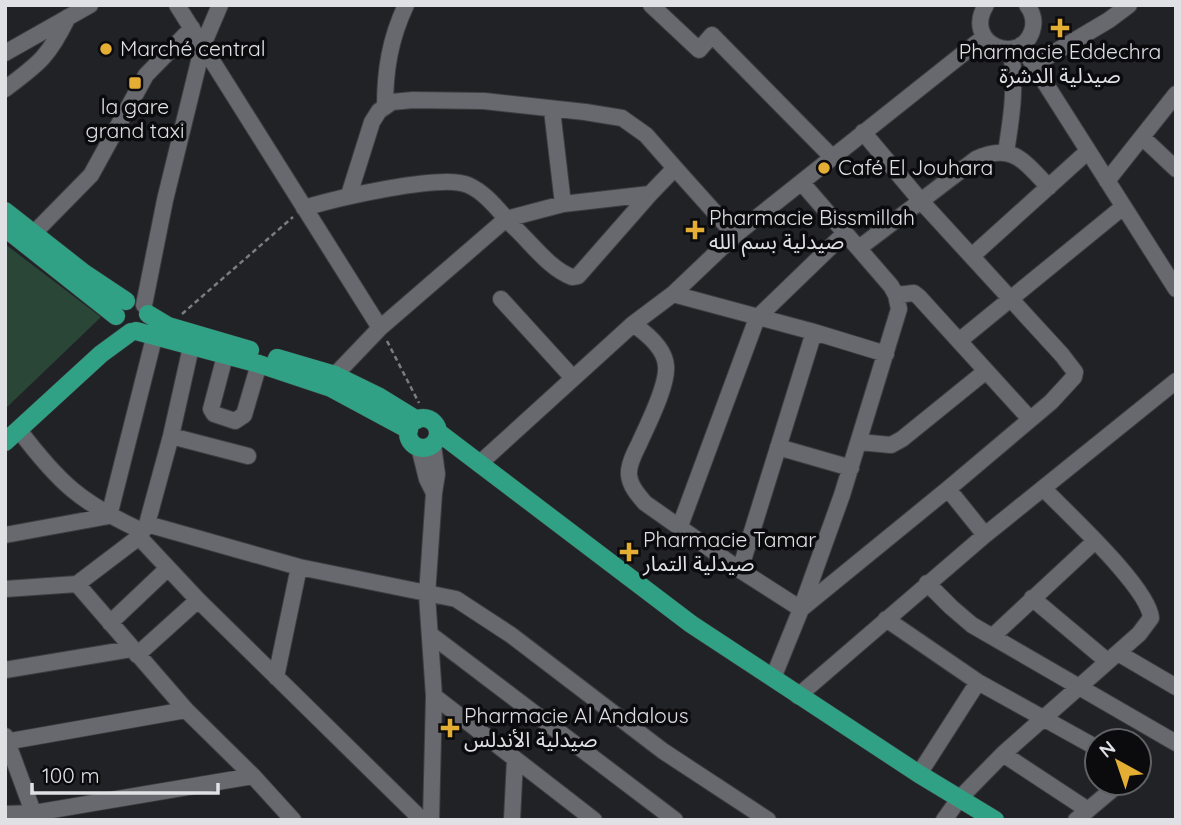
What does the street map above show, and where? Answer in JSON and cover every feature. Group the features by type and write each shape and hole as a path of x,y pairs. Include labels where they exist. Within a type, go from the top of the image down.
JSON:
{"main road":[{"path":"5,211 84,273 154,338 259,365 344,394 425,434"},
{"path":"5,228 131,315 335,375 378,397 453,454 473,460 691,624 798,696 995,820"},
{"path":"5,442 102,354 131,315"}],"street":[{"path":"5,53 90,5"},
{"path":"177,5 380,328"},
{"path":"131,315 149,273 204,45 219,5"},
{"path":"385,107 387,60 397,24 406,5"},
{"path":"651,5 699,50 712,35 832,157"},
{"path":"986,5 980,27 984,37 1001,49 1016,47 1029,38 1034,18 1030,6"},
{"path":"1035,64 1129,5"},
{"path":"5,89 45,57 68,17"},
{"path":"34,233 91,175 146,75 192,28"},
{"path":"473,460 673,293 735,235 984,37"},
{"path":"1016,47 1035,64 1087,152 1173,278"},
{"path":"1006,152 1014,99 1016,47"},
{"path":"1107,181 1175,95"},
{"path":"349,195 372,122 385,107 398,101 472,101 584,112 622,118 646,135 735,235"},
{"path":"552,110 564,204"},
{"path":"801,609 1030,419 1069,384 1074,372 1062,355 920,200 863,132"},
{"path":"1142,137 1176,169"},
{"path":"859,248 920,200 976,159 990,152 1006,152 1018,156 1049,187"},
{"path":"972,256 1087,152"},
{"path":"304,208 349,195 455,181 477,190 556,268 572,277 587,266 675,168"},
{"path":"773,678 801,609 851,468 899,309 897,295 802,183"},
{"path":"335,375 380,328 506,219 564,204 650,194"},
{"path":"959,341 1123,207"},
{"path":"680,526 757,318 845,233"},
{"path":"673,293 887,354"},
{"path":"897,295 914,293 919,297 1030,419"},
{"path":"501,299 573,378"},
{"path":"633,324 646,333 656,345 667,365 659,395 628,474 634,490 645,503 801,609"},
{"path":"740,570 814,332"},
{"path":"109,516 154,338"},
{"path":"5,589 77,584 143,531 171,436 191,347"},
{"path":"225,356 211,409 214,414 234,421 244,415 259,365"},
{"path":"859,442 891,445 902,439 986,372"},
{"path":"798,696 985,535 1176,382"},
{"path":"19,430 59,480 74,493 109,516 143,531 427,595 456,599 480,614 663,751 768,820"},
{"path":"425,434 427,479 434,493 427,595 434,696 431,820"},
{"path":"171,436 248,456"},
{"path":"778,447 851,468"},
{"path":"944,820 959,799 1003,754 1147,624 1150,614 1149,605 1137,589 1043,488"},
{"path":"948,489 985,535"},
{"path":"5,535 109,516"},
{"path":"143,531 167,569 422,820"},
{"path":"994,635 1095,541"},
{"path":"276,677 299,566"},
{"path":"110,623 167,569"},
{"path":"928,583 961,617 1176,743"},
{"path":"77,584 186,710 293,820"},
{"path":"1032,598 1113,657 1176,687"},
{"path":"5,670 134,652 198,600"},
{"path":"886,619 978,682 1083,740"},
{"path":"431,635 675,820"},
{"path":"919,774 978,682"},
{"path":"434,696 594,820"},
{"path":"35,817 6,740 186,710"},
{"path":"1003,754 1082,815 1106,797"},
{"path":"512,820 515,758"},
{"path":"5,814 35,817 253,776"}],"path":[{"path":"168,326 304,208"},
{"path":"380,328 425,434"}],"green space":[{"path":"5,244 101,317 5,409"}],"place":[{"name":"Pharmacie Eddechra صيدلية الدشرة","path":"1060,28"},
{"name":"Marché central","path":"106,49"},
{"name":"la gare grand taxi","path":"135,83"},
{"name":"Café El Jouhara","path":"824,168"},
{"name":"Pharmacie Bissmillah صيدلية بسم الله","path":"695,230"},
{"name":"Pharmacie Tamar صيدلية التمار","path":"629,552"},
{"name":"Pharmacie Al Andalous صيدلية الأندلس","path":"450,728"}]}
